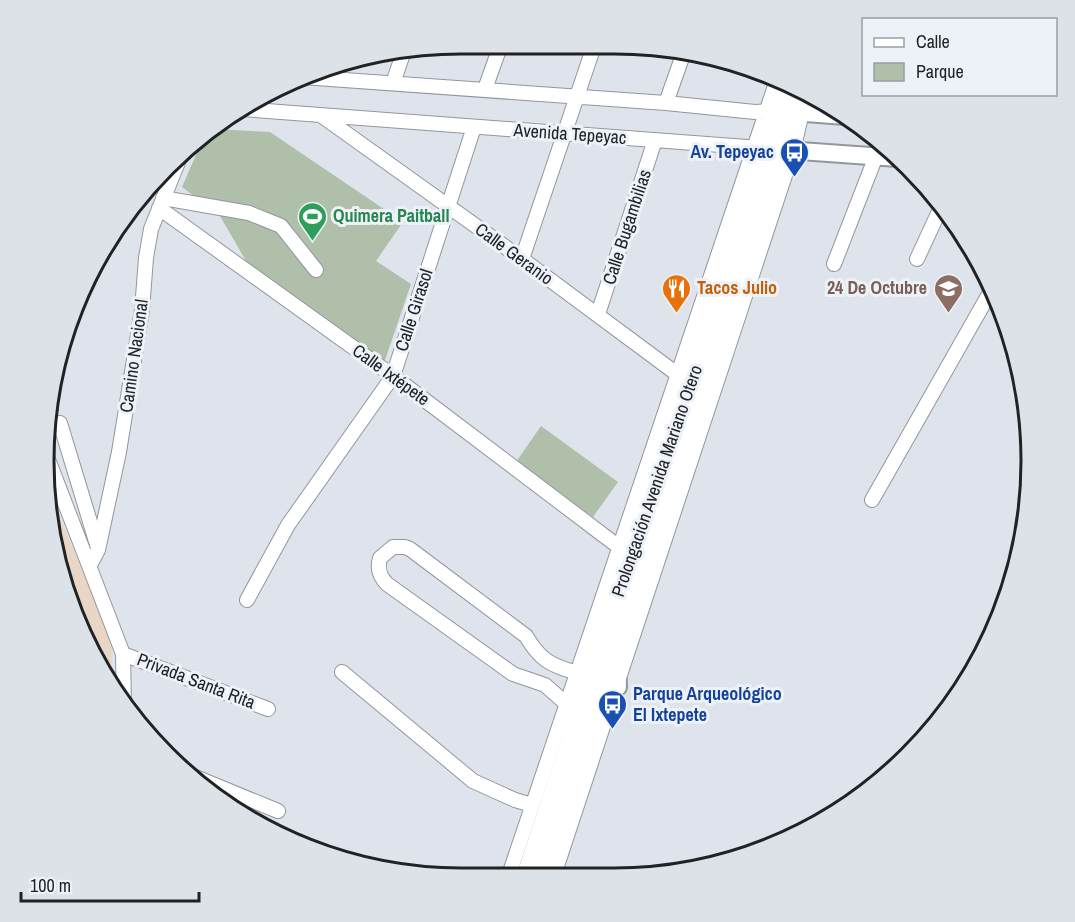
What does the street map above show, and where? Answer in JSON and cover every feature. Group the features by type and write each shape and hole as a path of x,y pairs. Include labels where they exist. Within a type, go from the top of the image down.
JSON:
{"main road":[{"name":"Prolongación Avenida Mariano Otero","path":"528,868 610,642 774,149 785,112 786,92"},
{"path":"785,112 827,115"},
{"name":"Avenida Tepeyac","path":"774,149 884,157"},
{"name":"Prolongación Avenida Mariano Otero","path":"542,868 610,642"},
{"path":"577,673 610,642"},
{"path":"610,642 618,687"}],"street":[{"path":"484,89 497,54"},
{"path":"522,259 591,54"},
{"path":"393,83 402,58"},
{"path":"666,103 681,60"},
{"path":"325,78 785,112 786,92"},
{"name":"Prolongación Avenida Mariano Otero","path":"556,868 618,687 785,112 801,100"},
{"name":"Avenida Tepeyac","path":"254,111 774,149"},
{"name":"Calle Geranio","path":"320,115 598,314 677,374"},
{"name":"Calle Girasol","path":"247,600 288,525 393,376 474,127"},
{"name":"Calle Bugambilias","path":"598,314 656,140"},
{"name":"Prolongación Avenida Mariano Otero","path":"511,868 677,374 774,149"},
{"path":"834,264 876,156"},
{"name":"Camino Nacional","path":"90,565 98,549 119,452 142,309 149,239 174,172"},
{"path":"161,203 249,213 281,226 316,270"},
{"name":"Calle Ixtépete","path":"161,203 619,547"},
{"path":"917,259 938,214"},
{"path":"872,500 987,298"},
{"path":"60,423 98,549"},
{"path":"55,476 123,654 124,688"},
{"path":"566,705 545,685 513,674 387,584 380,575 381,558 393,547 411,549 525,636 545,660 577,673"},
{"name":"Privada Santa Rita","path":"123,654 268,709"},
{"path":"342,672 473,781 532,805"},
{"path":"214,785 278,811"}],"shaded area":[{"path":"57,511 104,622 112,648 111,668 96,641 76,592"}],"green space":[{"name":"Quimera Paitball","path":"225,130 270,132 403,222 376,261 411,284 384,363 246,261 220,216 182,187 198,151"},
{"path":"541,426 618,482 593,517 516,462"}],"place":[{"name":"Av. Tepeyac","path":"795,178"},
{"name":"Quimera Paitball","path":"312,242"},
{"name":"Tacos Julio","path":"676,314"},
{"name":"24 De Octubre","path":"948,314"},
{"name":"Parque Arqueológico El Ixtepete","path":"612,730"}]}
